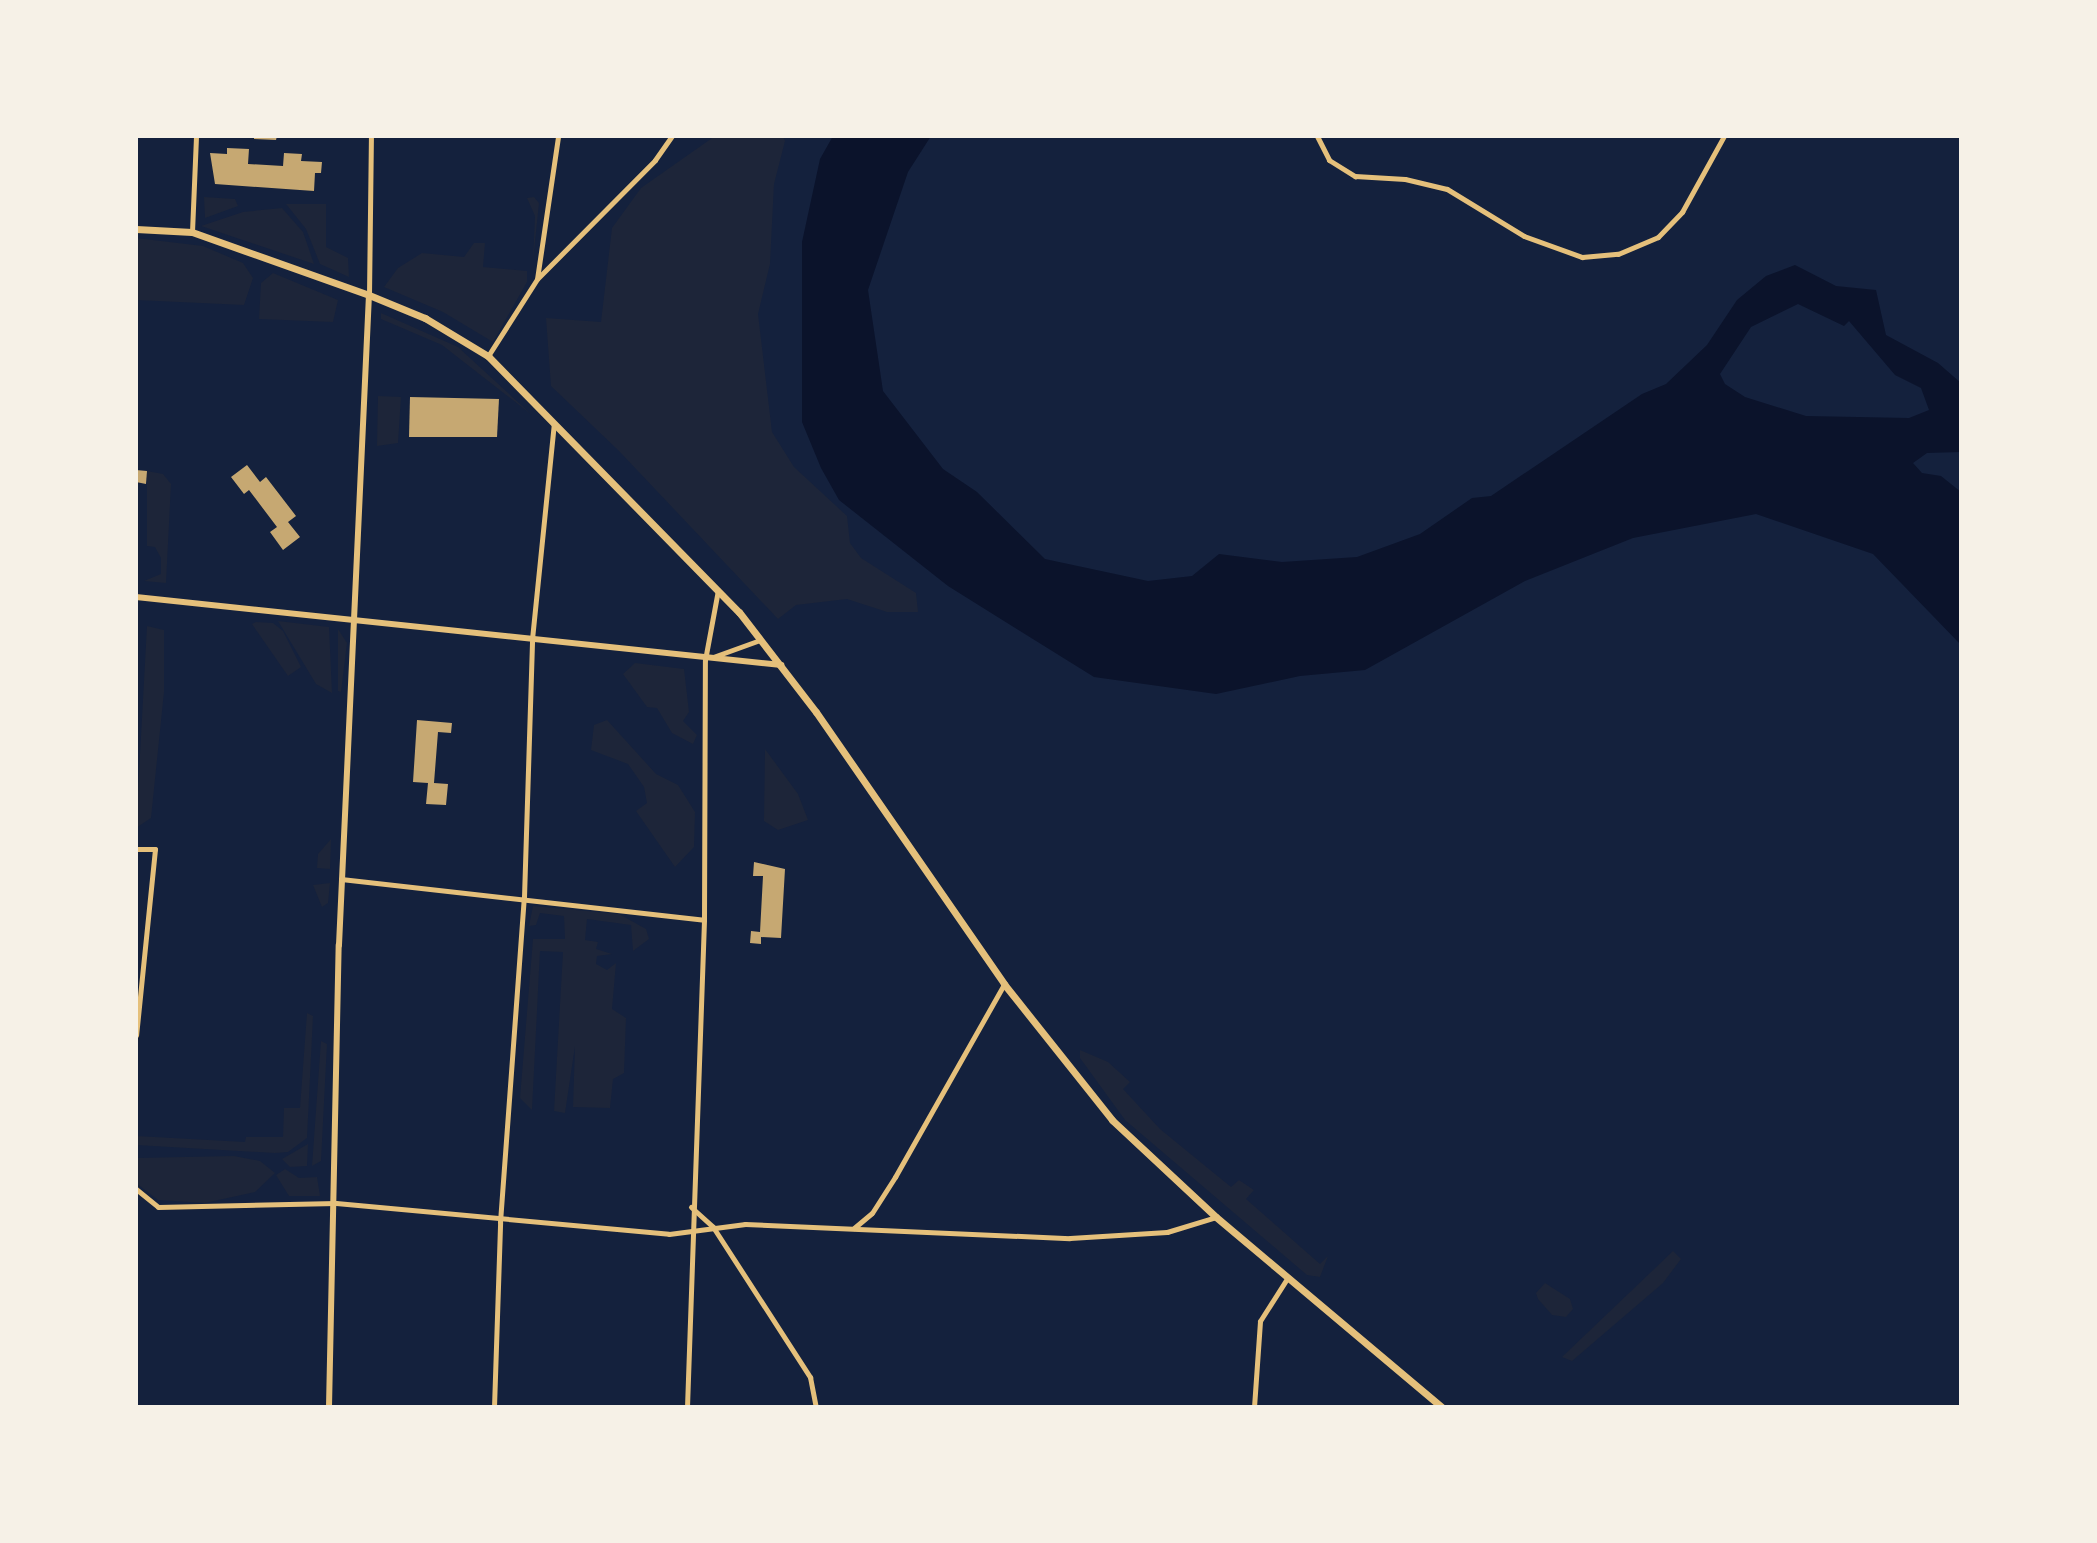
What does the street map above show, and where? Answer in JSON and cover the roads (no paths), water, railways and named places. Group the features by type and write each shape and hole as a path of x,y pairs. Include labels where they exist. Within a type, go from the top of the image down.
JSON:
{"main road":[{"path":"136,229 192,232 369,295 425,318 488,356 719,588 781,665 1004,984 1112,1120 1216,1217 1442,1407"}],"street":[{"path":"192,232 196,136"},
{"path":"329,1407 336,1203 332,1156 341,879 369,295 371,136"},
{"path":"537,279 558,136"},
{"path":"488,356 537,279 655,160 672,136"},
{"path":"1317,136 1329,160 1355,176 1405,179 1447,189 1524,236 1582,257 1618,254 1658,237 1682,212 1724,136"},
{"path":"494,1407 500,1222 524,897 532,639 554,423"},
{"path":"687,1407 695,1229 691,1206 704,920 705,660 719,588"},
{"path":"136,597 355,618 705,660 781,665"},
{"path":"705,660 761,640"},
{"path":"136,849 155,849 136,1035"},
{"path":"341,879 524,897 704,920"},
{"path":"853,1229 872,1213 1004,984"},
{"path":"136,1189 158,1207 336,1203 477,1213 500,1222 669,1234 713,1227 1070,1238 1167,1232 1216,1217"},
{"path":"691,1206 713,1227 810,1377 816,1407"},
{"path":"1254,1407 1260,1321 1288,1277"}]}
